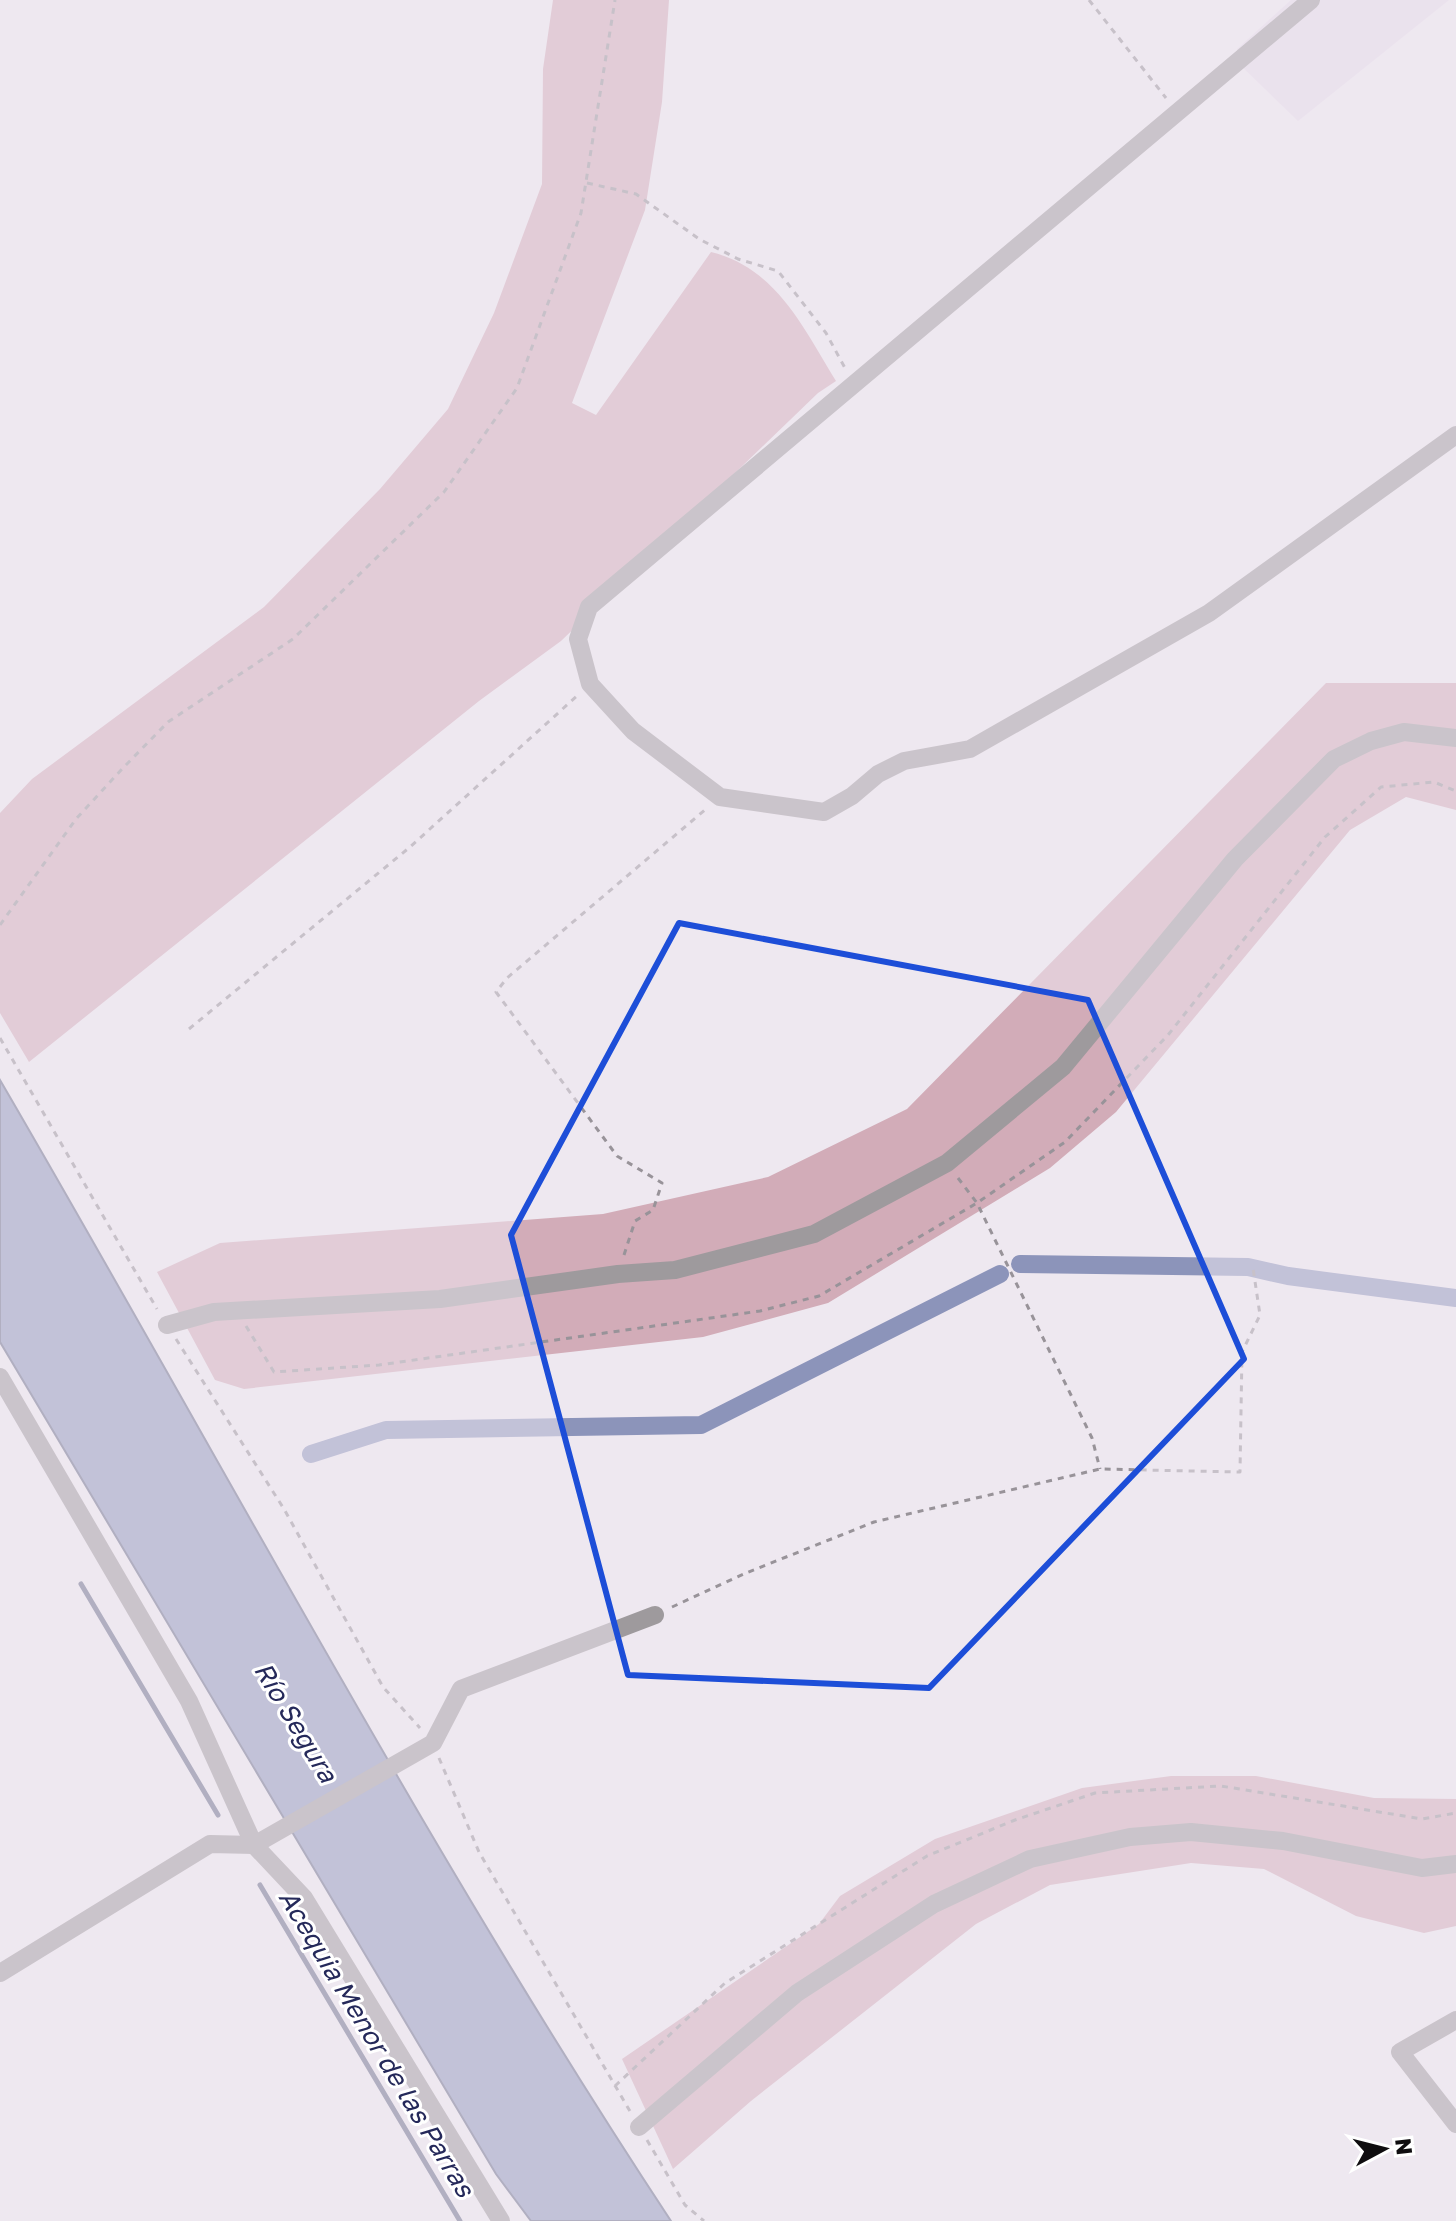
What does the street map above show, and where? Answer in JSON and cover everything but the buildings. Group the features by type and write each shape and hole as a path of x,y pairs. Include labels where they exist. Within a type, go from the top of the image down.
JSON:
{"street":[{"path":"1311,0 589,607 578,639 590,684 633,731 720,797 824,812 852,796 878,774 904,761 970,749 1209,613 1456,435"},
{"path":"167,1325 214,1312 440,1299 618,1274 675,1270 814,1234 947,1163 1063,1067 1235,859 1334,759 1371,741 1404,732 1456,738"},
{"path":"0,1377 189,1701 254,1845 304,1898 501,2221"},
{"path":"0,1973 210,1844 254,1845 433,1743 461,1689 655,1615"},
{"path":"639,2127 797,1993 934,1904 1030,1859 1130,1837 1191,1832 1283,1841 1422,1868 1456,1864"},
{"path":"1456,2020 1400,2052 1456,2124"}],"path":[{"path":"0,925 76,819 168,722 293,639 444,492 517,388 569,252 587,183 615,0"},
{"path":"1089,0 1178,112"},
{"path":"587,183 636,194 699,239 738,259 778,271 826,333 854,385"},
{"path":"189,1029 410,847 590,684"},
{"path":"239,1310 251,1338 274,1372 379,1365 760,1311 819,1296 977,1203 1065,1142 1168,1035 1325,837 1381,787 1434,782 1456,791"},
{"path":"618,1274 635,1221 653,1210 662,1183 617,1156 496,992 507,978 720,797"},
{"path":"0,1038 167,1325 284,1509 383,1687 433,1743 479,1852 685,2205 704,2221"},
{"path":"947,1163 977,1203 1092,1438 1100,1469"},
{"path":"655,1615 746,1573 874,1522 1100,1469 1240,1472 1242,1352 1260,1315 1253,1268"}],"highlighted area":[{"path":"679,923 1088,1000 1244,1359 929,1688 628,1675 511,1235"}],"shaded area":[{"path":"553,0 669,0 662,102 645,210 572,403 596,415 711,252 753,271 786,302 836,381 818,393 561,641 479,701 29,1062 0,1013 0,813 32,779 264,607 380,489 448,409 494,313 542,184 543,69"},
{"path":"1291,0 1449,0 1298,121 1237,62 1237,49"},
{"path":"1326,683 1456,683 1456,810 1406,797 1350,830 1116,1112 1050,1168 828,1303 703,1337 244,1389 215,1380 157,1272 220,1243 603,1214 768,1177 907,1109"},
{"path":"1171,1776 1256,1776 1374,1798 1456,1799 1456,1926 1424,1933 1356,1916 1264,1869 1191,1863 1050,1885 976,1924 751,2101 673,2169 622,2059 819,1924 840,1896 935,1839 1082,1788"}],"water":[{"name":"Río Segura","path":"0,1080 410,1799 582,2082 671,2221 531,2221 496,2174 0,1342"}],"waterway":[{"path":"1020,1264 1248,1267 1288,1276 1456,1298"},
{"path":"311,1454 386,1430 701,1425 1000,1274"},
{"name":"Acequia Menor de las Parras","path":"81,1584 218,1815"},
{"name":"Acequia Menor de las Parras","path":"260,1885 460,2221"}]}
